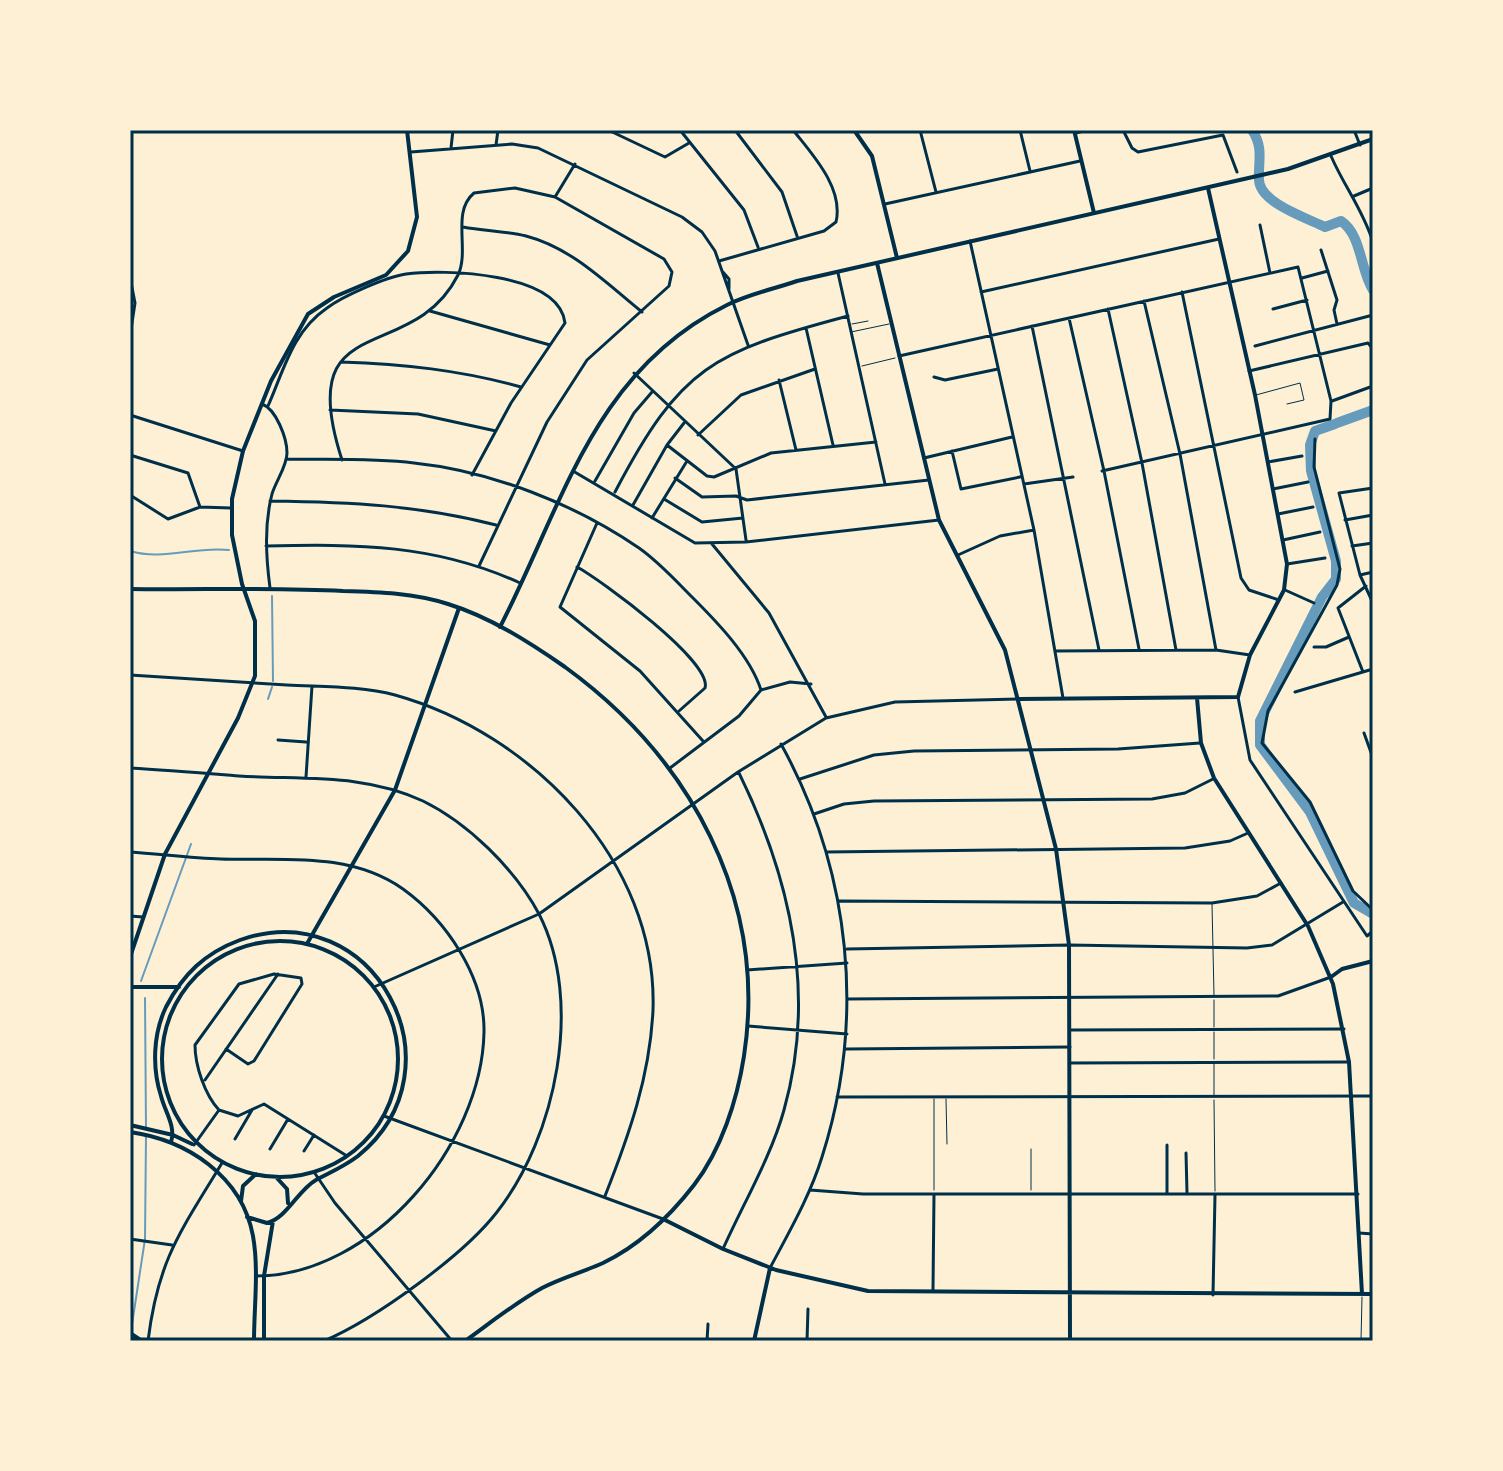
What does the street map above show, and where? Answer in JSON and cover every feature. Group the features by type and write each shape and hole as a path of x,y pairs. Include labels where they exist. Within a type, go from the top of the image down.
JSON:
{"street":[{"path":"130,957 165,854 254,682 255,621 233,545 231,508 243,451 294,334 308,314 334,297 386,275 408,251 417,217 407,130"},
{"path":"451,148 453,130"},
{"path":"496,145 498,130"},
{"path":"608,130 665,157 690,142"},
{"path":"680,130 744,210 758,247"},
{"path":"735,130 782,192 798,237"},
{"path":"719,261 758,247 829,229 836,222 838,212 824,173 793,130"},
{"path":"854,130 872,156 897,258"},
{"path":"920,130 936,192"},
{"path":"979,130 995,130"},
{"path":"1020,130 1030,171"},
{"path":"1087,130 1074,131 1094,213"},
{"path":"1123,130 1132,148 1138,152 1223,135 1237,172"},
{"path":"1354,130 1360,145"},
{"path":"500,627 573,471 602,417 634,373 682,331 733,302 838,272 1252,178 1331,156 1373,139"},
{"path":"410,152 496,145 538,148 682,217 706,237 719,261 748,345"},
{"path":"1331,156 1346,189 1367,218 1373,242"},
{"path":"885,204 1081,161"},
{"path":"555,197 575,164"},
{"path":"342,460 330,410 331,385 341,362 360,343 400,330 430,310 459,273 464,206 474,193 515,188 555,197 664,259 672,280 662,295 587,360 547,422 479,566"},
{"path":"1208,188 1255,395 1287,564 1284,590 1250,655 1238,697 1250,760 1367,936 1373,931"},
{"path":"1354,196 1373,188"},
{"path":"1367,218 1373,218"},
{"path":"1260,225 1270,273"},
{"path":"463,227 528,237 552,246 587,265 642,312"},
{"path":"981,292 1219,239"},
{"path":"970,241 1034,530 1063,698"},
{"path":"1321,250 1337,300 1334,310 1337,324"},
{"path":"877,263 939,520 1005,651 1056,849 1069,945 1070,1341"},
{"path":"900,356 1298,267 1331,401 1330,419 1103,471"},
{"path":"1302,278 1328,271"},
{"path":"838,272 885,484"},
{"path":"268,406 296,340 327,308 402,275 481,273 510,280 552,303 563,314 565,323 521,387 472,475"},
{"path":"130,277 135,303 130,336"},
{"path":"1182,292 1241,578 1249,590 1279,600"},
{"path":"1273,309 1307,300"},
{"path":"1144,301 1180,454 1216,650"},
{"path":"1108,309 1142,463 1176,650"},
{"path":"430,310 550,345"},
{"path":"1255,346 1373,315"},
{"path":"614,493 635,454 667,407 696,375 748,345 848,316"},
{"path":"1069,318 1139,649"},
{"path":"1032,326 1066,476 1099,650"},
{"path":"806,328 833,446"},
{"path":"1249,371 1371,343 1373,349"},
{"path":"341,362 426,366 476,374 521,387"},
{"path":"698,435 741,395 815,369"},
{"path":"934,377 945,380 998,369"},
{"path":"634,373 736,469 746,542"},
{"path":"779,380 796,450"},
{"path":"1331,401 1373,386"},
{"path":"595,481 634,413 652,392"},
{"path":"261,404 268,406 286,441 286,459 270,501 266,546 270,588"},
{"path":"330,410 418,414 497,431"},
{"path":"130,415 243,451"},
{"path":"633,505 667,445 684,423"},
{"path":"924,458 1012,437"},
{"path":"1315,439 1314,467 1340,569 1337,585 1268,711 1262,743 1310,802 1353,891 1373,910"},
{"path":"667,445 711,477 763,455 876,442"},
{"path":"952,451 962,490 1022,477"},
{"path":"130,455 185,471 193,481 200,507"},
{"path":"1268,462 1302,456"},
{"path":"286,459 417,463 472,475 558,503 648,555 706,611 756,673 761,690"},
{"path":"652,518 687,461"},
{"path":"573,471 595,481 684,539 712,544 939,520"},
{"path":"1024,484 1073,477"},
{"path":"675,478 702,497 741,498 929,480"},
{"path":"1273,489 1308,482"},
{"path":"1373,488 1339,493 1360,575 1373,603"},
{"path":"130,495 163,518 181,516 200,507 231,508"},
{"path":"664,499 698,521 743,518"},
{"path":"270,501 381,503 428,509 497,526"},
{"path":"1278,514 1313,507"},
{"path":"1345,520 1373,515"},
{"path":"597,523 560,607 640,671 703,741"},
{"path":"958,555 1000,536 1034,530"},
{"path":"1283,540 1320,532"},
{"path":"1352,546 1373,543"},
{"path":"712,544 769,613 811,684 826,718"},
{"path":"266,546 413,549 479,566 521,583"},
{"path":"1287,564 1325,558"},
{"path":"577,567 634,607 674,641 703,675 705,688 679,711"},
{"path":"1360,575 1373,572"},
{"path":"1363,672 1338,608 1366,586"},
{"path":"130,589 270,588 396,593 459,608 500,627 570,672 636,728 695,803 734,890 747,970 748,1026 738,1086 715,1150 696,1183 663,1219 619,1254 542,1288 465,1341"},
{"path":"1284,590 1314,603"},
{"path":"308,942 349,864 395,790 459,608"},
{"path":"1314,647 1326,647 1349,637"},
{"path":"1055,651 1216,650 1250,655"},
{"path":"1295,692 1373,669"},
{"path":"130,675 391,694 425,705 477,729 528,764 563,796 612,861 634,906 646,954 653,1008 642,1092 605,1196"},
{"path":"670,768 739,716 761,690 790,682 811,684"},
{"path":"306,777 312,686"},
{"path":"1197,697 1201,743 1214,778 1308,926 1331,977 1349,1062 1362,1294"},
{"path":"374,987 539,914 738,772 826,718 895,702 1238,697"},
{"path":"1364,733 1373,758"},
{"path":"278,740 307,742"},
{"path":"800,779 874,755 914,751 1033,751 1201,743"},
{"path":"754,1341 770,1268 810,1190 822,1159 837,1097 847,1034 847,949 839,901 814,814 781,744"},
{"path":"130,768 353,780 395,790 424,802 475,837 506,869 539,914 556,976 560,1033 554,1086 526,1168 481,1230 407,1290 352,1328 324,1341"},
{"path":"723,1249 784,1110 797,1031 797,966 783,880 768,831 738,772"},
{"path":"814,814 844,804 874,801 1167,798 1214,778"},
{"path":"826,852 1195,847 1230,841 1248,833"},
{"path":"130,852 349,864 402,889 428,912 460,951 470,970 484,1032 480,1063 455,1141 415,1196 364,1238 313,1263 254,1276"},
{"path":"839,901 1063,899 1212,903 1257,896 1281,883"},
{"path":"847,949 1272,945 1343,902"},
{"path":"130,916 143,917"},
{"path":"175,1136 158,1086 155,1052 162,1017 177,987 194,966 216,950 259,935 311,935 352,955 382,983 398,1014 406,1047 405,1077 391,1119 360,1155 316,1180 273,1221 264,1276 264,1341"},
{"path":"130,1125 175,1136 222,1163 256,1174 275,1176 314,1172 347,1156 368,1138 384,1116 395,1085 398,1051 390,1015 374,987 349,964 308,942 267,942 220,957 197,973 184,989 167,1023 163,1066 167,1096 194,1145"},
{"path":"216,950 220,957"},
{"path":"847,999 1278,996 1331,977 1342,969 1373,961"},
{"path":"747,970 847,963"},
{"path":"204,1081 278,974"},
{"path":"226,1049 248,1064 254,1061 302,984 301,978 278,974 239,984 195,1045 204,1081 219,1110 238,1116 262,1104 347,1156"},
{"path":"130,987 184,989"},
{"path":"748,1026 847,1034"},
{"path":"1071,1030 1344,1029"},
{"path":"846,1049 1070,1047"},
{"path":"1070,1063 1349,1062"},
{"path":"837,1097 1373,1096"},
{"path":"194,1145 219,1110"},
{"path":"235,1139 252,1110"},
{"path":"384,1116 605,1196 770,1268 859,1289 933,1293 1373,1294"},
{"path":"270,1149 288,1119"},
{"path":"172,1143 182,1128"},
{"path":"130,1132 172,1143 217,1170 241,1203 253,1235 254,1341"},
{"path":"304,1151 314,1135"},
{"path":"1167,1145 1167,1193"},
{"path":"1186,1153 1187,1193"},
{"path":"130,1333 145,1341 155,1292 172,1245 222,1163"},
{"path":"314,1172 316,1180 452,1341"},
{"path":"241,1203 243,1186 256,1174"},
{"path":"275,1176 287,1189 288,1206"},
{"path":"810,1190 863,1194 1358,1194"},
{"path":"1213,1295 1215,1193"},
{"path":"933,1293 934,1194"},
{"path":"247,1217 261,1222 273,1221"},
{"path":"1359,1233 1373,1234"},
{"path":"130,1239 172,1245"},
{"path":"807,1341 808,1309"},
{"path":"707,1341 708,1324"}],"lane":[{"path":"850,325 868,321"},
{"path":"851,332 892,324"},
{"path":"859,367 900,356"},
{"path":"1255,395 1300,383 1304,400 1287,404"},
{"path":"629,734 636,728"},
{"path":"1212,903 1215,1193"},
{"path":"934,1097 934,1194"},
{"path":"946,1097 947,1144"},
{"path":"1031,1149 1031,1193"},
{"path":"1361,1341 1362,1294"}],"waterway":[{"path":"1252,130 1259,149 1259,180 1267,196 1286,209 1325,227 1341,221 1348,227 1373,290"},
{"path":"1337,423 1373,410"},
{"path":"1335,424 1315,431 1310,445 1311,471 1336,561 1336,579 1322,597 1260,721 1260,745 1310,812 1354,903 1373,914"},
{"path":"130,551 167,554 229,550"},
{"path":"272,596 273,681"},
{"path":"268,699 272,687"},
{"path":"141,981 191,844"},
{"path":"145,998 146,1129"},
{"path":"131,1331 145,1239 146,1135"}]}
